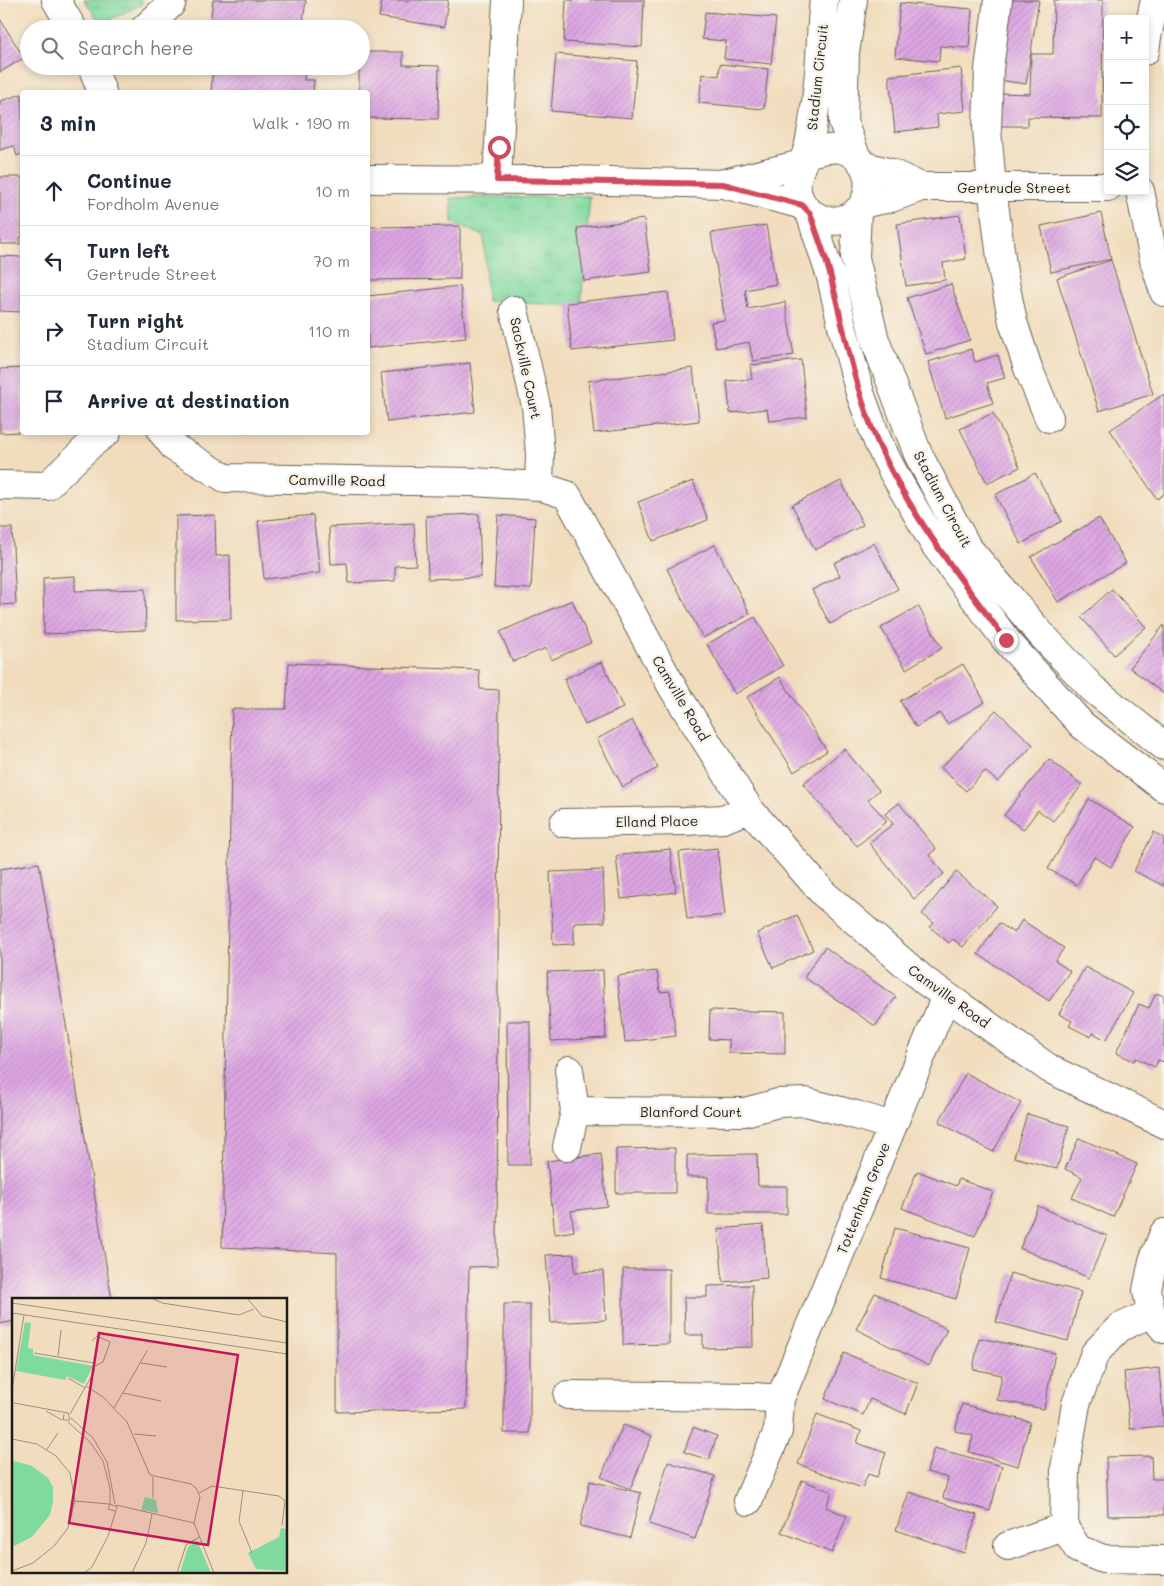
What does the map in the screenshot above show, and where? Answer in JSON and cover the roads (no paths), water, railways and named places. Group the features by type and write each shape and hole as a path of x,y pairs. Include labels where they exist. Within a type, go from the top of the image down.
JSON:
{"street":[{"path":"56,0 68,20"},
{"path":"154,20 171,4 172,0"},
{"path":"497,180 507,0"},
{"name":"Stadium Circuit","path":"805,159 819,73 824,0"},
{"name":"Stadium Circuit","path":"853,0 845,53 843,122 860,161"},
{"path":"998,0 989,69 987,129 992,187 1013,322 1028,368 1049,418"},
{"path":"1149,25 1155,0"},
{"path":"95,75 101,90"},
{"path":"370,179 723,184 806,209 821,219 834,221 847,218 861,207 869,191 869,178 860,161 843,149 831,148 805,159 723,184"},
{"path":"805,159 796,181 798,194 806,209"},
{"name":"Gertrude Street","path":"860,161 892,173 921,187"},
{"name":"Gertrude Street","path":"861,207 921,187 1104,187"},
{"path":"1141,195 1154,260 1164,292"},
{"name":"Stadium Circuit","path":"861,207 855,258 875,340 918,454 967,547 1039,632 1094,689 1164,746"},
{"name":"Stadium Circuit","path":"806,209 831,277 860,393 878,442 893,472 936,545 1006,640 1082,725 1164,788"},
{"name":"Sackville Court","path":"514,310 536,406 540,454 538,486"},
{"path":"0,485 47,486 103,435"},
{"name":"Camville Road","path":"164,435 175,448 225,478 472,482 538,486 568,495 674,690 749,809 824,894 925,981 1050,1069 1164,1124"},
{"name":"Elland Place","path":"564,823 723,819 749,809"},
{"name":"Tottenham Grove","path":"748,1501 778,1431 780,1399 946,996"},
{"path":"567,1147 575,1111 569,1070"},
{"name":"Blanford Court","path":"575,1111 745,1112 778,1103 806,1102 856,1114 892,1126"},
{"path":"1164,1233 1153,1261 1148,1290 1158,1321 1119,1328 1095,1353 1076,1404 1065,1468 1064,1527 1078,1549 1103,1558 1164,1560"},
{"path":"568,1395 756,1396 780,1399"},
{"path":"1008,1546 1064,1527"}]}
